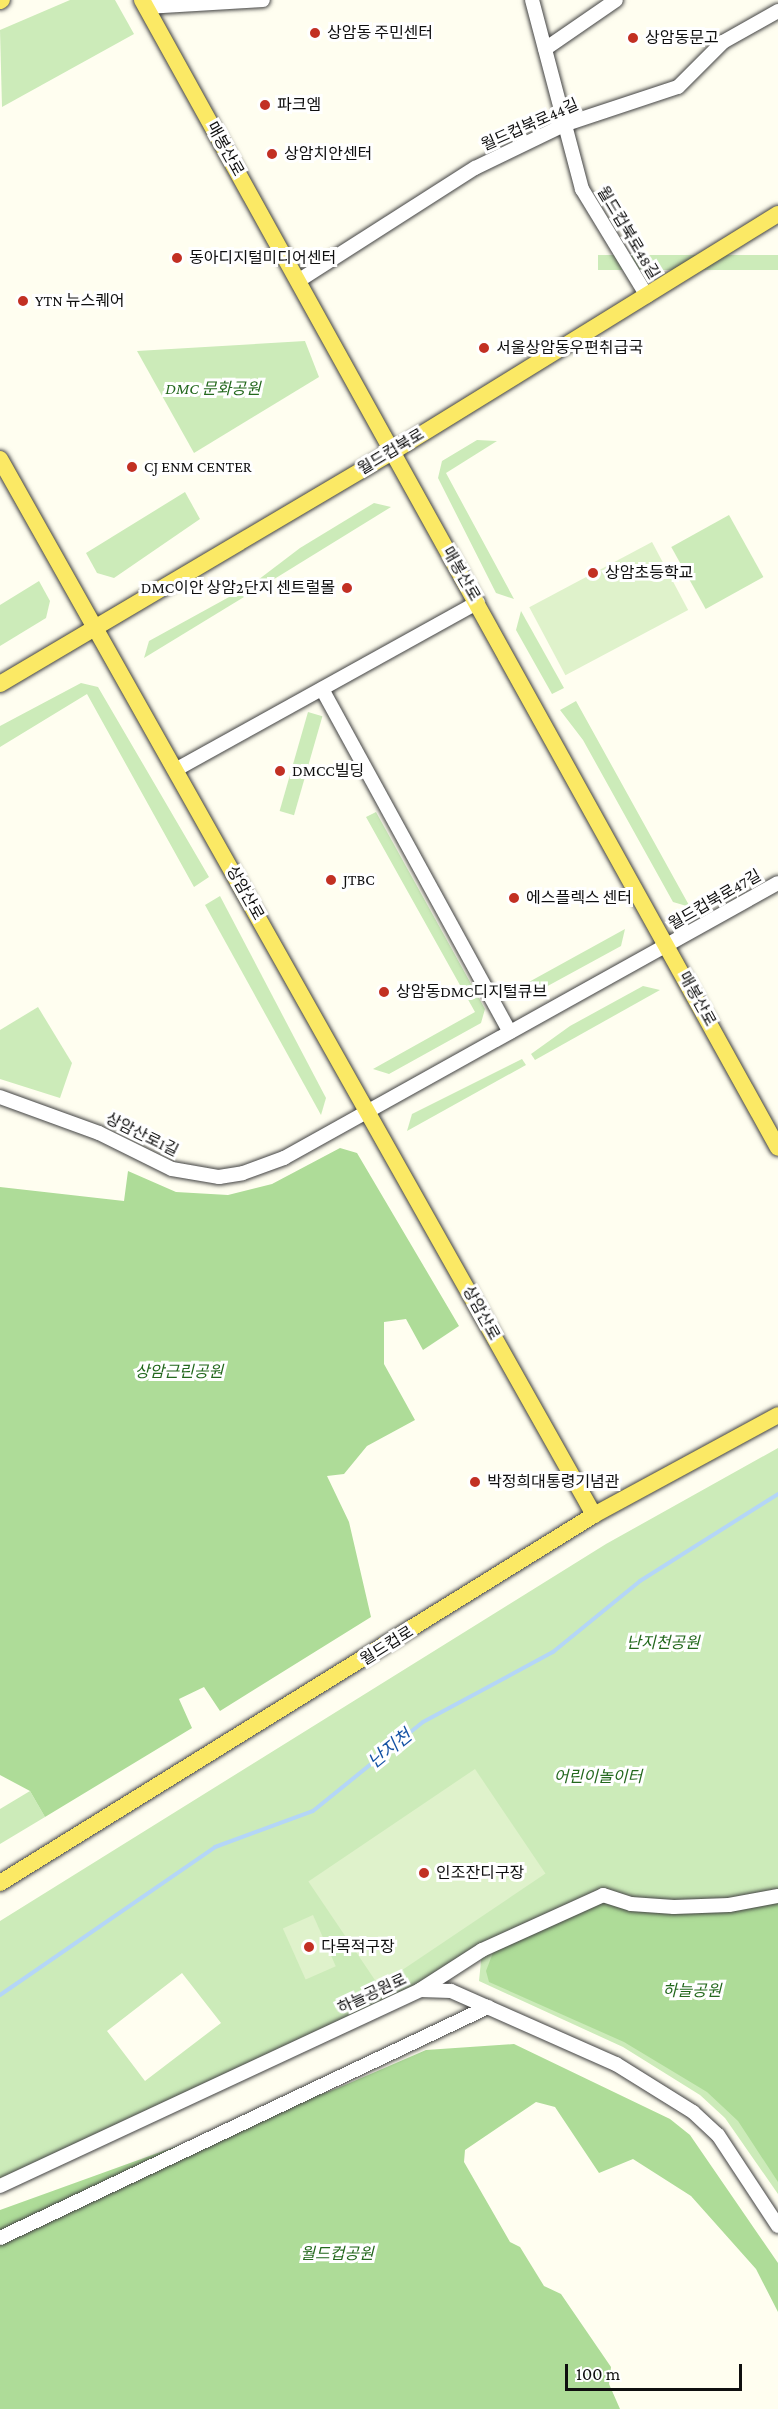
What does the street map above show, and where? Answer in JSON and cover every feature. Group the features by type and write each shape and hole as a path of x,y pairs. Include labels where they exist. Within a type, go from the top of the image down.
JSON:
{"main road":[{"name":"매봉산로","path":"144,4 298,280 391,453 478,602 778,1149"},
{"name":"월드컵북로","path":"0,684 391,453 778,214"},
{"name":"상암산로","path":"0,459 177,768 594,1515"},
{"name":"월드컵로","path":"0,1883 594,1515 778,1415"}],"street":[{"path":"144,4 263,0"},
{"name":"월드컵북로48길","path":"532,0 582,189 647,296"},
{"path":"545,49 616,0"},
{"name":"월드컵북로44길","path":"298,280 430,194 566,124 678,87 723,42 778,10"},
{"path":"177,768 478,602"},
{"path":"322,689 510,1032"},
{"name":"월드컵북로47길","path":"668,946 778,883"},
{"path":"368,1111 668,946"},
{"name":"상암산로1길","path":"0,1097 99,1133 172,1169 219,1177 263,1168 368,1111"},
{"path":"420,1990 482,1950 603,1895 631,1904 674,1907 729,1905 778,1896"},
{"name":"하늘공원로","path":"0,2186 420,1990 451,1991 616,2064 693,2112 718,2135 778,2226"},
{"path":"0,2238 488,2007"}],"green space":[{"path":"70,0 115,0 134,34 2,107 0,30"},
{"path":"598,255 778,255 778,270 598,270"},
{"name":"DMC 문화공원","path":"305,341 319,377 194,453 137,351"},
{"path":"477,440 497,441 446,473 514,599 496,593 438,478 442,461"},
{"path":"185,492 200,519 114,578 97,573 86,553"},
{"path":"374,503 391,507 253,592 250,586 300,548"},
{"path":"729,515 763,577 706,609 671,547"},
{"path":"652,542 688,610 565,675 529,607"},
{"path":"39,581 50,601 46,618 0,646 0,605"},
{"path":"240,591 244,597 144,658 149,641"},
{"path":"521,611 564,688 552,694 516,630"},
{"path":"81,683 98,687 209,877 194,887 87,694 0,747 0,726"},
{"path":"576,701 690,907 673,902 583,740 560,710"},
{"path":"308,712 322,716 294,815 280,811"},
{"path":"376,812 485,1009 481,1023 389,1074 373,1069 475,1012 366,817"},
{"path":"220,896 326,1098 321,1115 205,905"},
{"path":"625,929 621,946 522,1000 507,994"},
{"path":"643,986 660,990 535,1060 531,1054 570,1026"},
{"path":"38,1007 72,1063 60,1098 0,1079 0,1030"},
{"path":"522,1059 526,1065 407,1131 412,1114"},
{"name":"상암근린공원","path":"340,1148 357,1153 459,1326 423,1350 406,1319 384,1322 384,1364 415,1420 367,1446 344,1474 327,1476 349,1522 371,1617 220,1711 204,1687 179,1699 192,1728 45,1817 30,1791 0,1775 0,1187 124,1201 128,1171 176,1192 228,1195 272,1184"},
{"name":"난지천공원","path":"778,1448 778,2194 725,2118 700,2095 623,2047 479,1981 482,1951 420,1990 0,2181 0,1921 606,1544","holes":["182,1973 221,2023 145,2081 107,2031"]},
{"name":"인조잔디구장","path":"475,1769 545,1873 379,1986 308,1881"},
{"path":"30,1791 45,1817 0,1844 0,1809"},
{"name":"하늘공원","path":"602,1900 629,1906 778,1902 778,2182 738,2121 707,2092 624,2042 489,1982 486,1971 494,1950"},
{"name":"다목적구장","path":"313,1915 336,1966 306,1980 283,1928"},
{"name":"월드컵공원","path":"514,2044 670,2119 690,2135 778,2263 778,2312 756,2269 691,2196 633,2159 599,2173 555,2107 536,2102 465,2150 464,2162 510,2242 520,2247 544,2286 561,2294 611,2367 609,2384 620,2409 0,2409 0,2210 338,2088 426,2050"}],"waterway":[{"name":"난지천","path":"0,1995 215,1847 313,1811 423,1722 553,1652 640,1581 778,1494"}],"place":[{"name":"상암동 주민센터","path":"315,33"},
{"name":"상암동문고","path":"633,38"},
{"name":"파크엠","path":"265,105"},
{"name":"상암치안센터","path":"272,154"},
{"name":"동아디지털미디어센터","path":"177,258"},
{"name":"YTN 뉴스퀘어","path":"23,301"},
{"name":"서울상암동우편취급국","path":"484,348"},
{"name":"CJ ENM CENTER","path":"132,467"},
{"name":"상암초등학교","path":"593,573"},
{"name":"DMC이안 상암2단지 센트럴몰","path":"347,588"},
{"name":"DMCC빌딩","path":"280,771"},
{"name":"JTBC","path":"331,880"},
{"name":"에스플렉스 센터","path":"514,898"},
{"name":"상암동DMC디지털큐브","path":"384,992"},
{"name":"박정희대통령기념관","path":"475,1482"},
{"name":"인조잔디구장","path":"424,1873"},
{"name":"다목적구장","path":"309,1947"}],"park label":[{"name":"어린이놀이터","path":"598,1777"}]}
